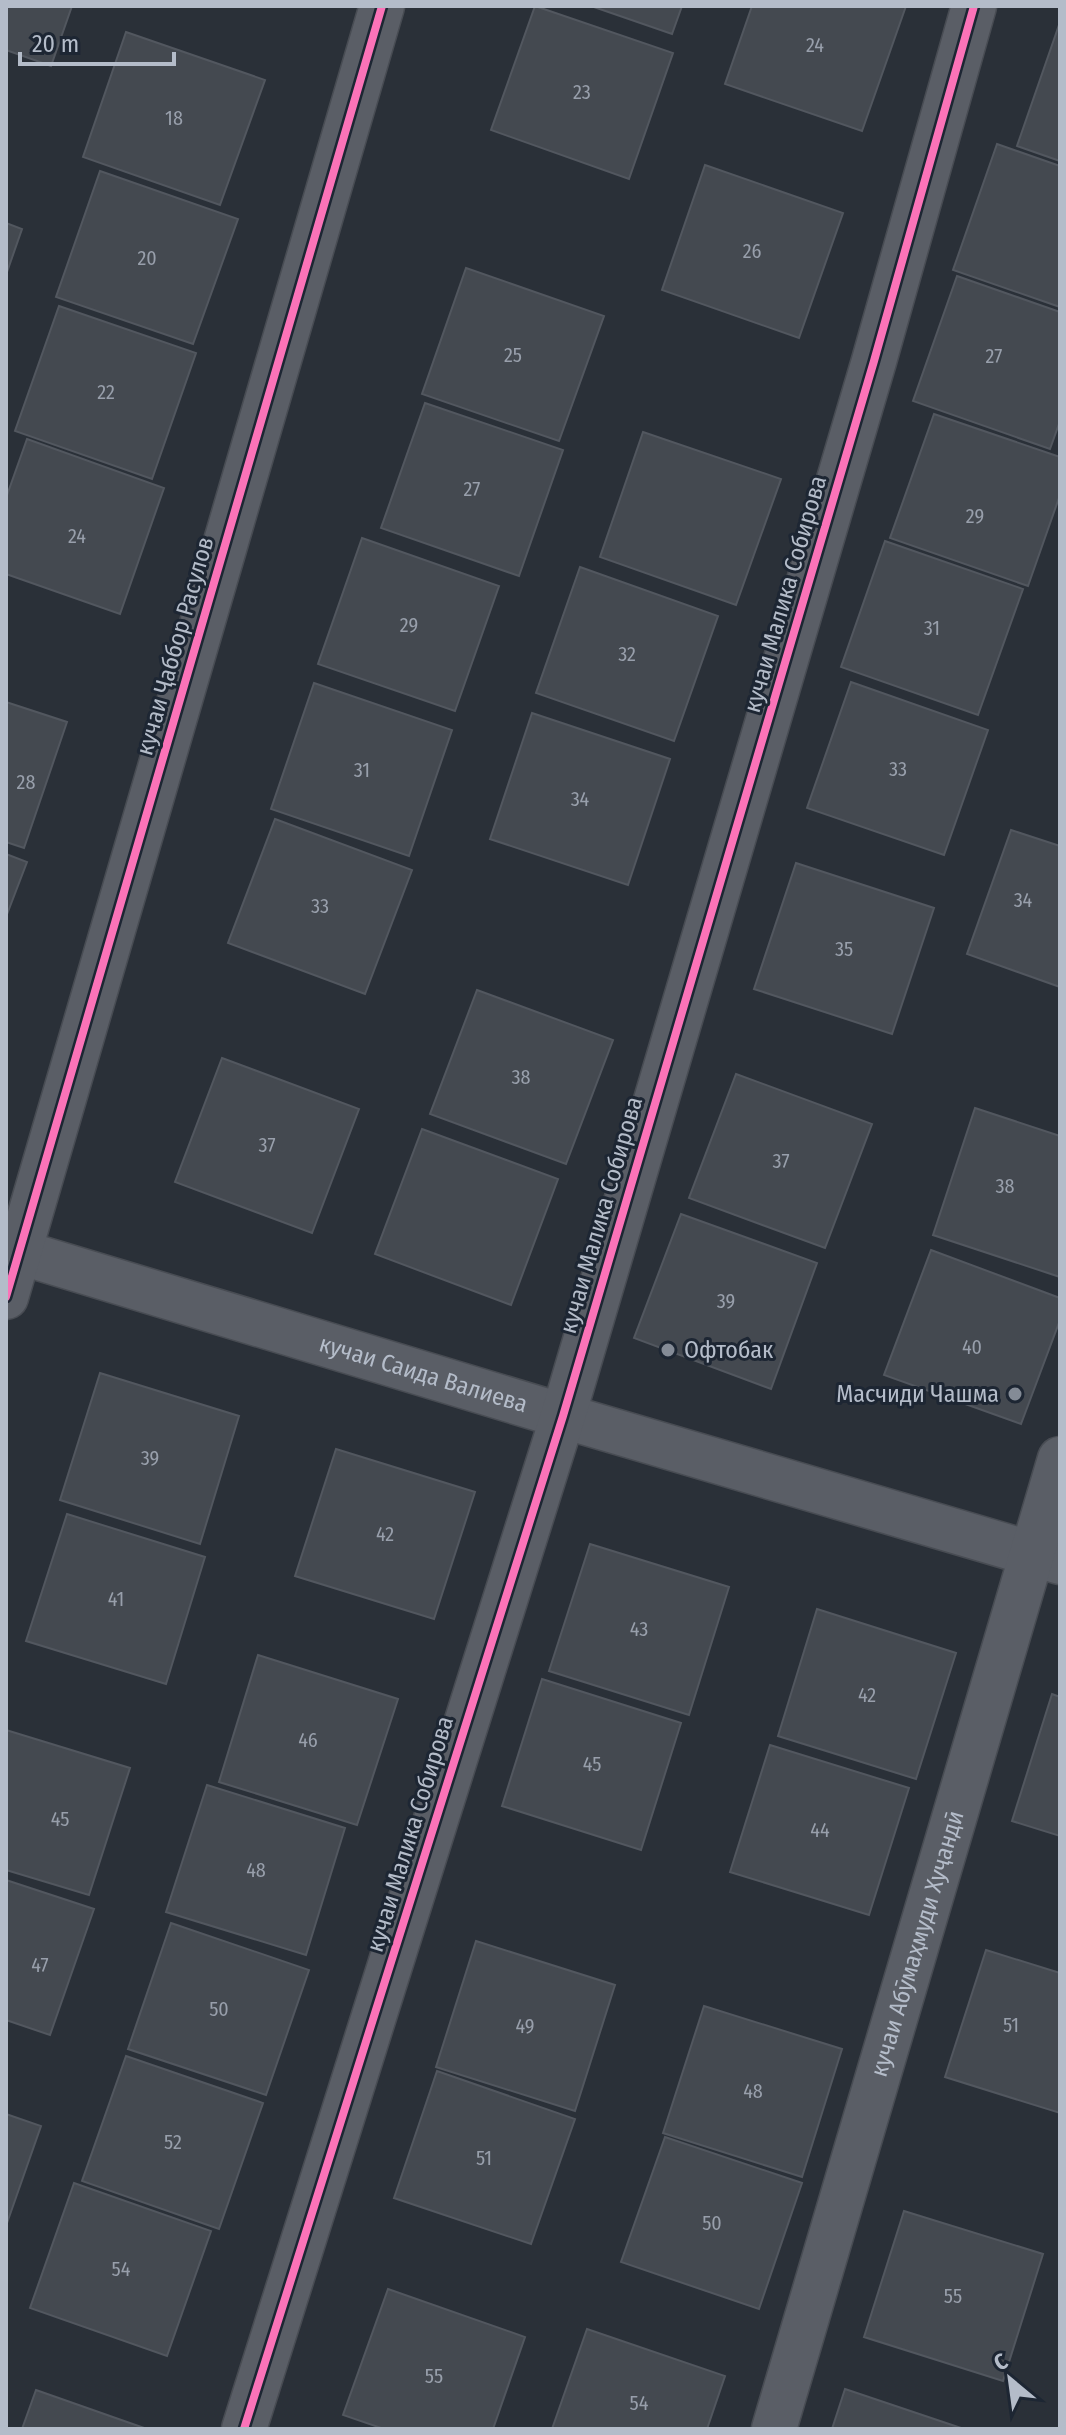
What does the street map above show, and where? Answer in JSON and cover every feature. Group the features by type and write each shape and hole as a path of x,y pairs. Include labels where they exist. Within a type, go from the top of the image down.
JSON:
{"street":[{"name":"кучаи Ҷаббор Расулов","path":"6,1297 13,1250 382,6"},
{"name":"кучаи Малика Собирова","path":"244,2429 563,1416 874,361 974,6"},
{"name":"кучаи Саида Валиева","path":"13,1250 563,1416 1046,1557"},
{"name":"кучаи Абӯмаҳмуди Хуҷандӣ","path":"774,2429 1046,1557 1060,1459"}],"building":[{"path":"6,6 72,6 51,66 6,50"},
{"path":"535,6 673,53 629,179 491,130"},
{"path":"591,6 682,6 672,34"},
{"path":"752,6 906,6 862,131 725,84"},
{"path":"1060,22 1060,161 1017,146"},
{"path":"126,32 265,80 220,205 83,157"},
{"path":"997,144 1060,166 1060,307 953,270"},
{"path":"705,165 843,213 799,338 662,290"},
{"path":"100,171 238,219 193,344 56,297"},
{"path":"6,223 22,229 6,275"},
{"path":"466,268 604,316 559,441 422,394"},
{"path":"957,276 1060,312 1060,421 1050,449 913,401"},
{"path":"59,306 196,353 152,479 15,431"},
{"path":"425,403 563,450 519,576 381,528"},
{"path":"934,414 1060,457 1060,495 1028,586 890,538"},
{"path":"643,432 781,479 736,605 600,557"},
{"path":"27,439 164,488 120,614 6,574 6,498"},
{"path":"362,538 499,586 455,711 318,664"},
{"path":"885,541 1023,589 978,715 841,667"},
{"path":"580,567 718,616 674,741 536,693"},
{"path":"851,682 988,730 944,855 807,808"},
{"path":"314,683 452,730 409,856 271,809"},
{"path":"6,702 67,722 24,848 6,842"},
{"path":"532,713 670,759 628,885 490,839"},
{"path":"275,819 412,870 365,994 228,943"},
{"path":"1011,830 1060,846 1060,987 967,954"},
{"path":"6,854 27,862 6,917"},
{"path":"796,863 934,908 892,1034 754,989"},
{"path":"477,990 613,1040 566,1164 430,1114"},
{"path":"222,1058 359,1109 312,1233 175,1182"},
{"path":"736,1074 872,1124 825,1248 689,1198"},
{"path":"975,1108 1060,1136 1060,1277 933,1235"},
{"path":"422,1129 558,1179 511,1305 375,1254"},
{"path":"681,1214 817,1263 771,1389 634,1338"},
{"path":"931,1250 1060,1298 1060,1320 1021,1424 884,1375"},
{"path":"100,1373 239,1416 200,1544 60,1500"},
{"path":"336,1449 475,1492 434,1619 295,1576"},
{"path":"67,1514 205,1557 166,1684 26,1641"},
{"path":"590,1544 729,1587 689,1715 549,1671"},
{"path":"817,1609 956,1653 916,1779 778,1736"},
{"path":"258,1655 398,1699 357,1825 219,1782"},
{"path":"542,1679 681,1723 641,1850 502,1806"},
{"path":"1052,1694 1060,1697 1060,1836 1012,1821"},
{"path":"6,1730 130,1768 89,1895 6,1870"},
{"path":"770,1745 909,1788 869,1915 730,1872"},
{"path":"207,1785 345,1828 306,1955 166,1912"},
{"path":"6,1880 94,1909 50,2035 6,2020"},
{"path":"171,1923 309,1970 266,2095 128,2049"},
{"path":"476,1941 615,1985 575,2111 436,2067"},
{"path":"986,1950 1060,1973 1060,2113 945,2077"},
{"path":"704,2006 842,2049 802,2177 663,2133"},
{"path":"126,2056 263,2103 219,2229 82,2181"},
{"path":"437,2071 575,2119 531,2244 394,2198"},
{"path":"6,2114 41,2126 6,2226"},
{"path":"665,2137 802,2183 759,2309 621,2262"},
{"path":"74,2183 211,2231 167,2356 30,2308"},
{"path":"904,2211 1043,2254 1003,2381 864,2337"},
{"path":"388,2289 525,2337 493,2429 384,2429 343,2415"},
{"path":"587,2329 725,2376 707,2429 552,2429"},
{"path":"845,2389 964,2429 832,2429"},
{"path":"36,2390 147,2429 22,2429"}],"cycle path":[{"path":"6,1297 382,6"},
{"path":"244,2429 563,1416 874,361 974,6"}],"place":[{"name":"Офтобак","path":"668,1350"},
{"name":"Масчиди Чашма","path":"1015,1394"}]}
